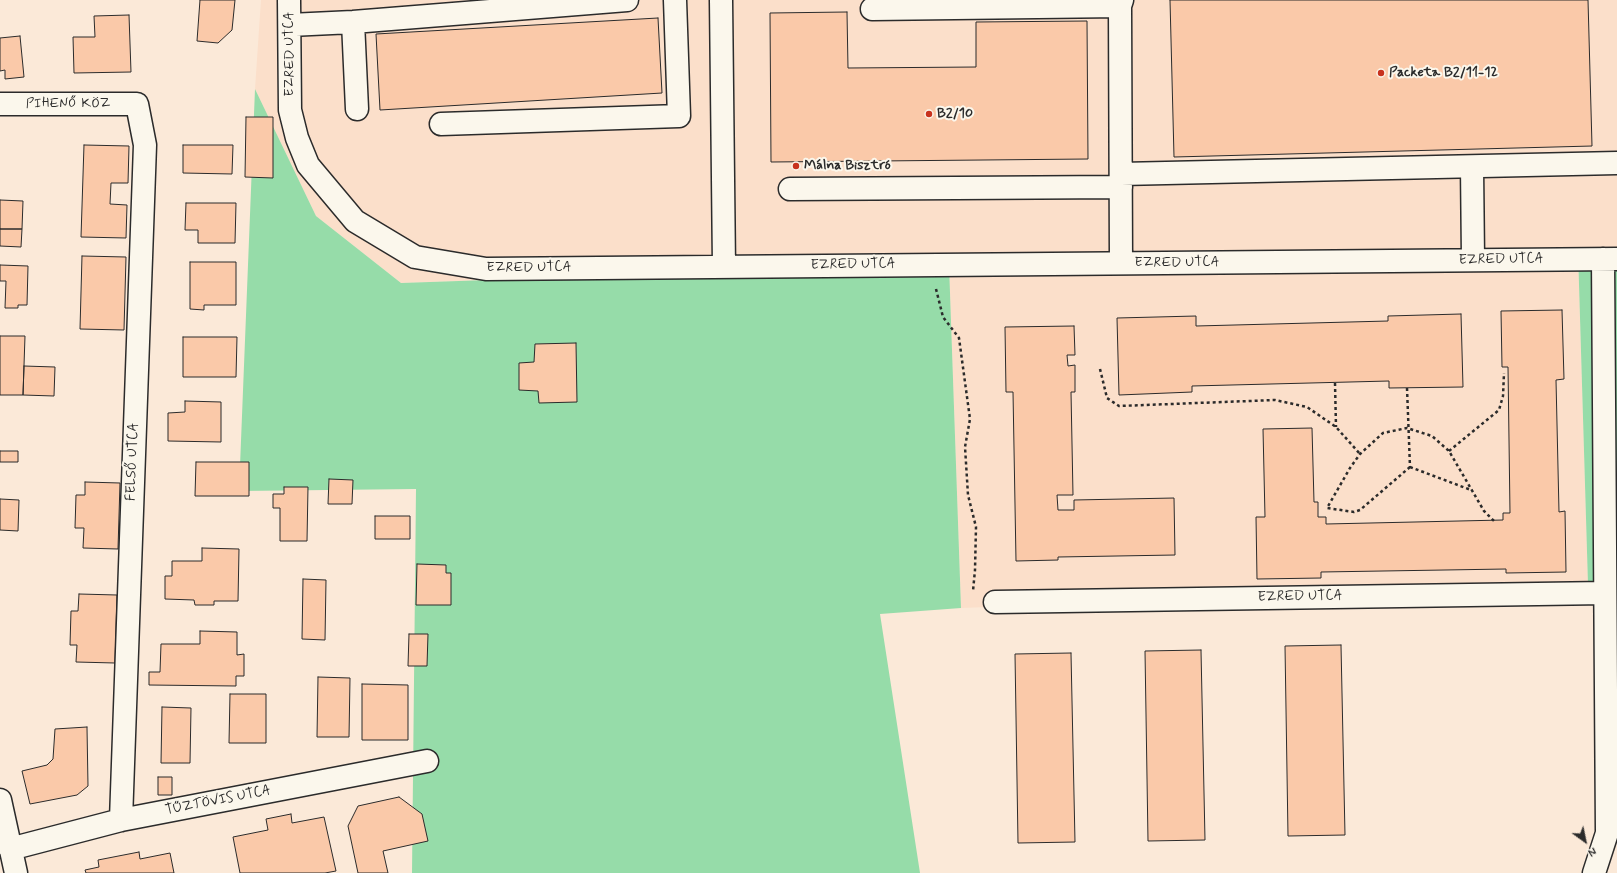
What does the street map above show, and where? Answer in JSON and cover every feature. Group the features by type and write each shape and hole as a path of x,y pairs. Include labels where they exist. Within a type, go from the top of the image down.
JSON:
{"street":[{"name":"EZRED UTCA","path":"290,0 290,110 297,138 308,165 355,221 415,257 486,269 1473,259 1610,259 1605,593 1607,833 1594,873"},
{"path":"290,25 353,22 627,0"},
{"path":"441,124 679,116 675,0"},
{"path":"721,0 724,267"},
{"path":"872,8 1121,3 1121,263"},
{"path":"353,22 357,109"},
{"name":"PIHENŐ KÖZ","path":"0,104 137,104"},
{"name":"FELSŐ UTCA","path":"121,820 144,145 137,104"},
{"path":"790,189 1121,180 1472,167 1617,164"},
{"path":"1472,167 1473,259"},
{"name":"EZRED UTCA","path":"995,602 1605,593"},
{"name":"TŰZTÖVIS UTCA","path":"10,849 121,820 427,761"},
{"path":"0,800 16,873"}],"path":[{"path":"933,265 935,284 943,317 959,338 970,419 965,447 968,496 976,527 976,570 971,600 995,602"},
{"path":"1100,368 1107,398 1119,406 1275,400 1307,407 1336,427 1360,454"},
{"path":"1449,451 1499,410 1504,373"},
{"path":"1335,383 1336,427"},
{"path":"1407,388 1407,428 1410,467"},
{"path":"1410,467 1360,510 1354,512 1327,508 1350,468 1360,454 1383,433 1407,428 1432,436 1449,451 1484,511 1494,520"},
{"path":"1410,467 1471,490"}],"shaded area":[{"path":"261,0 1617,0 1617,250 1578,251 1588,585 961,608 949,264 401,283 316,216 255,89"}],"green space":[{"path":"255,89 316,216 401,283 949,264 961,608 880,614 920,873 412,873 416,489 239,491"},
{"path":"1617,250 1617,584 1588,585 1578,251"}],"building":[{"path":"200,0 235,0 232,30 218,43 197,41"},
{"name":"Packeta B2/11-12","path":"1170,0 1588,0 1592,146 1174,157"},
{"name":"B2/10","path":"847,12 848,68 976,67 976,22 1087,21 1088,159 771,162 770,13"},
{"path":"129,15 131,72 74,73 73,37 95,37 94,16"},
{"path":"658,18 662,93 380,110 376,34"},
{"path":"20,36 24,77 5,79 5,70 0,71 0,38"},
{"path":"246,117 273,117 273,178 245,177"},
{"path":"84,145 129,146 128,183 111,183 110,204 127,205 126,238 81,237"},
{"path":"183,145 233,145 232,174 183,173"},
{"path":"0,200 23,201 22,229 0,229"},
{"path":"186,203 236,203 235,243 198,243 198,230 185,230"},
{"path":"0,229 22,229 21,247 0,246"},
{"path":"82,256 126,257 124,330 80,329"},
{"path":"190,262 236,262 236,305 204,305 204,310 190,309"},
{"path":"0,265 28,266 27,305 18,305 18,308 5,308 6,281 0,281"},
{"path":"1562,310 1564,379 1556,380 1559,512 1565,511 1566,572 1506,573 1506,569 1321,572 1321,578 1257,579 1256,517 1265,517 1263,429 1312,428 1314,502 1318,502 1318,517 1326,517 1326,524 1503,520 1503,513 1510,513 1508,367 1502,367 1501,311"},
{"path":"1461,314 1463,387 1389,388 1389,381 1192,386 1192,392 1119,395 1117,318 1196,316 1196,326 1388,321 1388,316"},
{"path":"1074,326 1075,355 1067,355 1068,366 1075,365 1075,392 1071,392 1073,495 1057,495 1058,510 1074,510 1074,500 1174,498 1175,555 1058,557 1058,560 1016,561 1013,392 1006,392 1005,327"},
{"path":"0,336 25,336 23,395 0,395"},
{"path":"183,337 237,337 236,377 183,377"},
{"path":"576,343 577,402 539,403 538,391 519,390 519,363 534,362 535,344"},
{"path":"24,366 55,367 54,396 23,395"},
{"path":"185,401 221,402 221,442 168,441 168,413 185,412"},
{"path":"0,451 18,451 18,462 0,462"},
{"path":"196,462 249,462 249,496 195,496"},
{"path":"329,479 353,480 352,504 328,504"},
{"path":"85,482 120,483 118,549 83,548 84,528 75,528 76,495 85,495"},
{"path":"284,487 308,487 307,541 280,541 280,508 273,508 273,494 284,494"},
{"path":"0,499 19,500 18,531 0,530"},
{"path":"375,516 410,516 410,539 375,539"},
{"path":"202,548 239,549 238,601 214,601 214,605 195,605 194,600 165,599 165,576 172,576 172,561 202,561"},
{"path":"417,564 446,565 446,573 451,573 451,605 416,605"},
{"path":"303,579 326,580 325,640 302,639"},
{"path":"79,594 117,595 115,663 76,662 77,645 70,645 71,611 78,611"},
{"path":"200,631 237,632 237,655 244,654 244,676 236,676 236,686 149,685 149,672 160,672 161,644 200,644"},
{"path":"409,634 428,634 427,666 408,666"},
{"path":"1341,645 1345,835 1288,836 1285,646"},
{"path":"1201,650 1205,840 1148,841 1145,651"},
{"path":"1071,653 1075,842 1018,843 1015,654"},
{"path":"318,677 350,678 349,737 317,737"},
{"path":"362,684 408,685 408,740 362,740"},
{"path":"230,694 266,694 266,743 229,743"},
{"path":"162,707 191,708 190,763 161,763"},
{"path":"87,727 88,786 77,795 30,804 22,771 47,765 53,759 55,729"},
{"path":"158,777 172,777 172,795 158,795"},
{"path":"399,797 422,814 428,841 383,851 388,873 358,873 348,826 358,806"},
{"path":"291,814 292,823 324,817 336,871 325,873 240,873 233,837 268,830 266,819"},
{"path":"139,852 140,859 170,853 174,873 86,873 85,870 99,867 98,860"}],"place":[{"name":"Packeta B2/11-12","path":"1381,73"},
{"name":"B2/10","path":"929,114"},
{"name":"Málna Bisztró","path":"796,166"}]}
